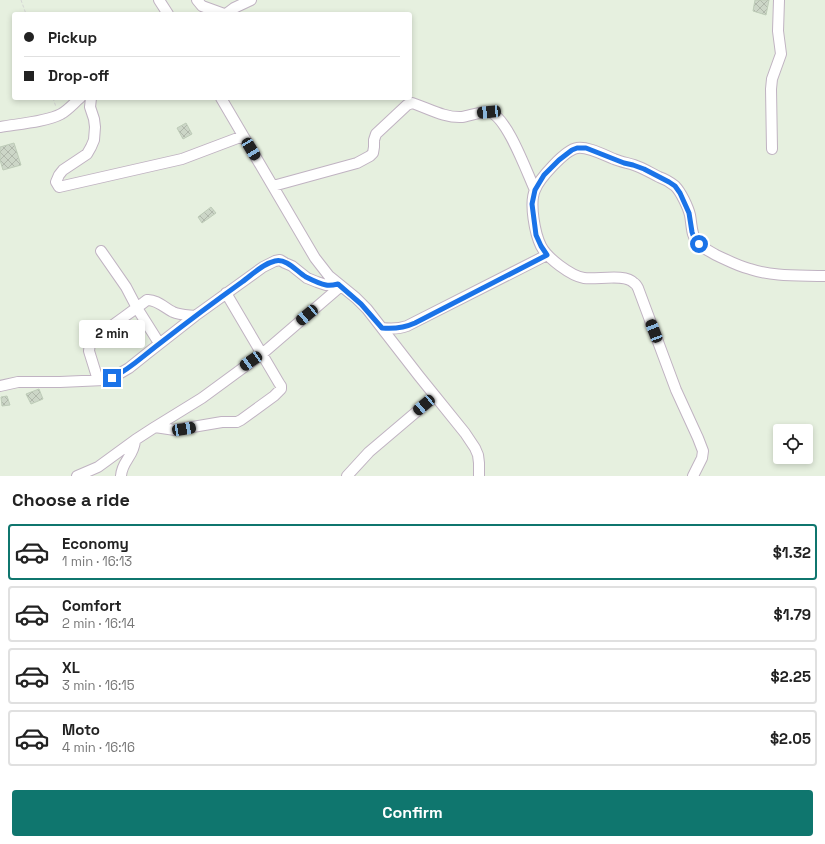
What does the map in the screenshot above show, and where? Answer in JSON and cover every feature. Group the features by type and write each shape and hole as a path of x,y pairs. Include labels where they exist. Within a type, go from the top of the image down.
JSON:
{"street":[{"path":"159,0 167,12"},
{"path":"197,0 202,6 219,12"},
{"path":"228,12 251,0"},
{"path":"772,149 771,88 772,79 781,54 778,31 779,0"},
{"path":"0,127 43,120 60,115 78,100"},
{"path":"90,100 90,107 95,127 94,140 87,154 63,170 59,175 56,182 59,187 182,159 243,136"},
{"path":"222,100 315,258 330,276 361,304 382,328 465,433 478,455 478,476"},
{"path":"273,186 357,163 365,159 373,152 376,134 406,105 412,103 442,114 453,116 461,117 489,112 495,115 510,134 535,190"},
{"path":"693,476 702,458 702,451 698,438 676,390 638,288 634,282 627,279 584,278 577,276 547,255 541,246 536,235 532,204 535,190 544,175 567,153 577,148 586,148 644,169 675,186 680,193 689,213 694,238 699,244 715,254 750,270 775,274 825,276"},
{"path":"101,251 126,287 159,343"},
{"path":"382,328 396,329 407,326 547,255"},
{"path":"0,386 18,382 98,380 112,378 121,374 195,316 269,263 280,260 292,266 307,278 326,285 340,285"},
{"path":"77,476 98,467 135,440 202,398 262,354 340,285"},
{"path":"155,428 175,430 222,422 237,422 274,396 281,389 281,386 226,293"},
{"path":"98,380 89,351 90,343 147,300 152,300 173,312 195,316"},
{"path":"347,476 369,452 435,396"},
{"path":"121,476 121,470 133,450 135,440"}],"path":[{"path":"21,0 25,12"}],"building":[{"path":"755,0 769,0 766,15 753,11"},
{"path":"186,123 192,134 183,139 177,128"},
{"path":"14,143 21,165 3,170 0,160 0,147"},
{"path":"211,207 216,213 202,223 198,217"},
{"path":"39,389 43,399 31,404 26,394"},
{"path":"7,396 10,405 2,406 1,397"}],"route":[{"path":"112,378 121,374 159,343 263,266 280,260 292,266 307,278 326,285 338,284 367,309 382,328 400,328 415,323 547,255 536,235 532,204 533,197 535,190 544,175 559,160 577,148 586,148 644,169 675,186 680,193 689,213 692,232 694,238 699,244"}]}
